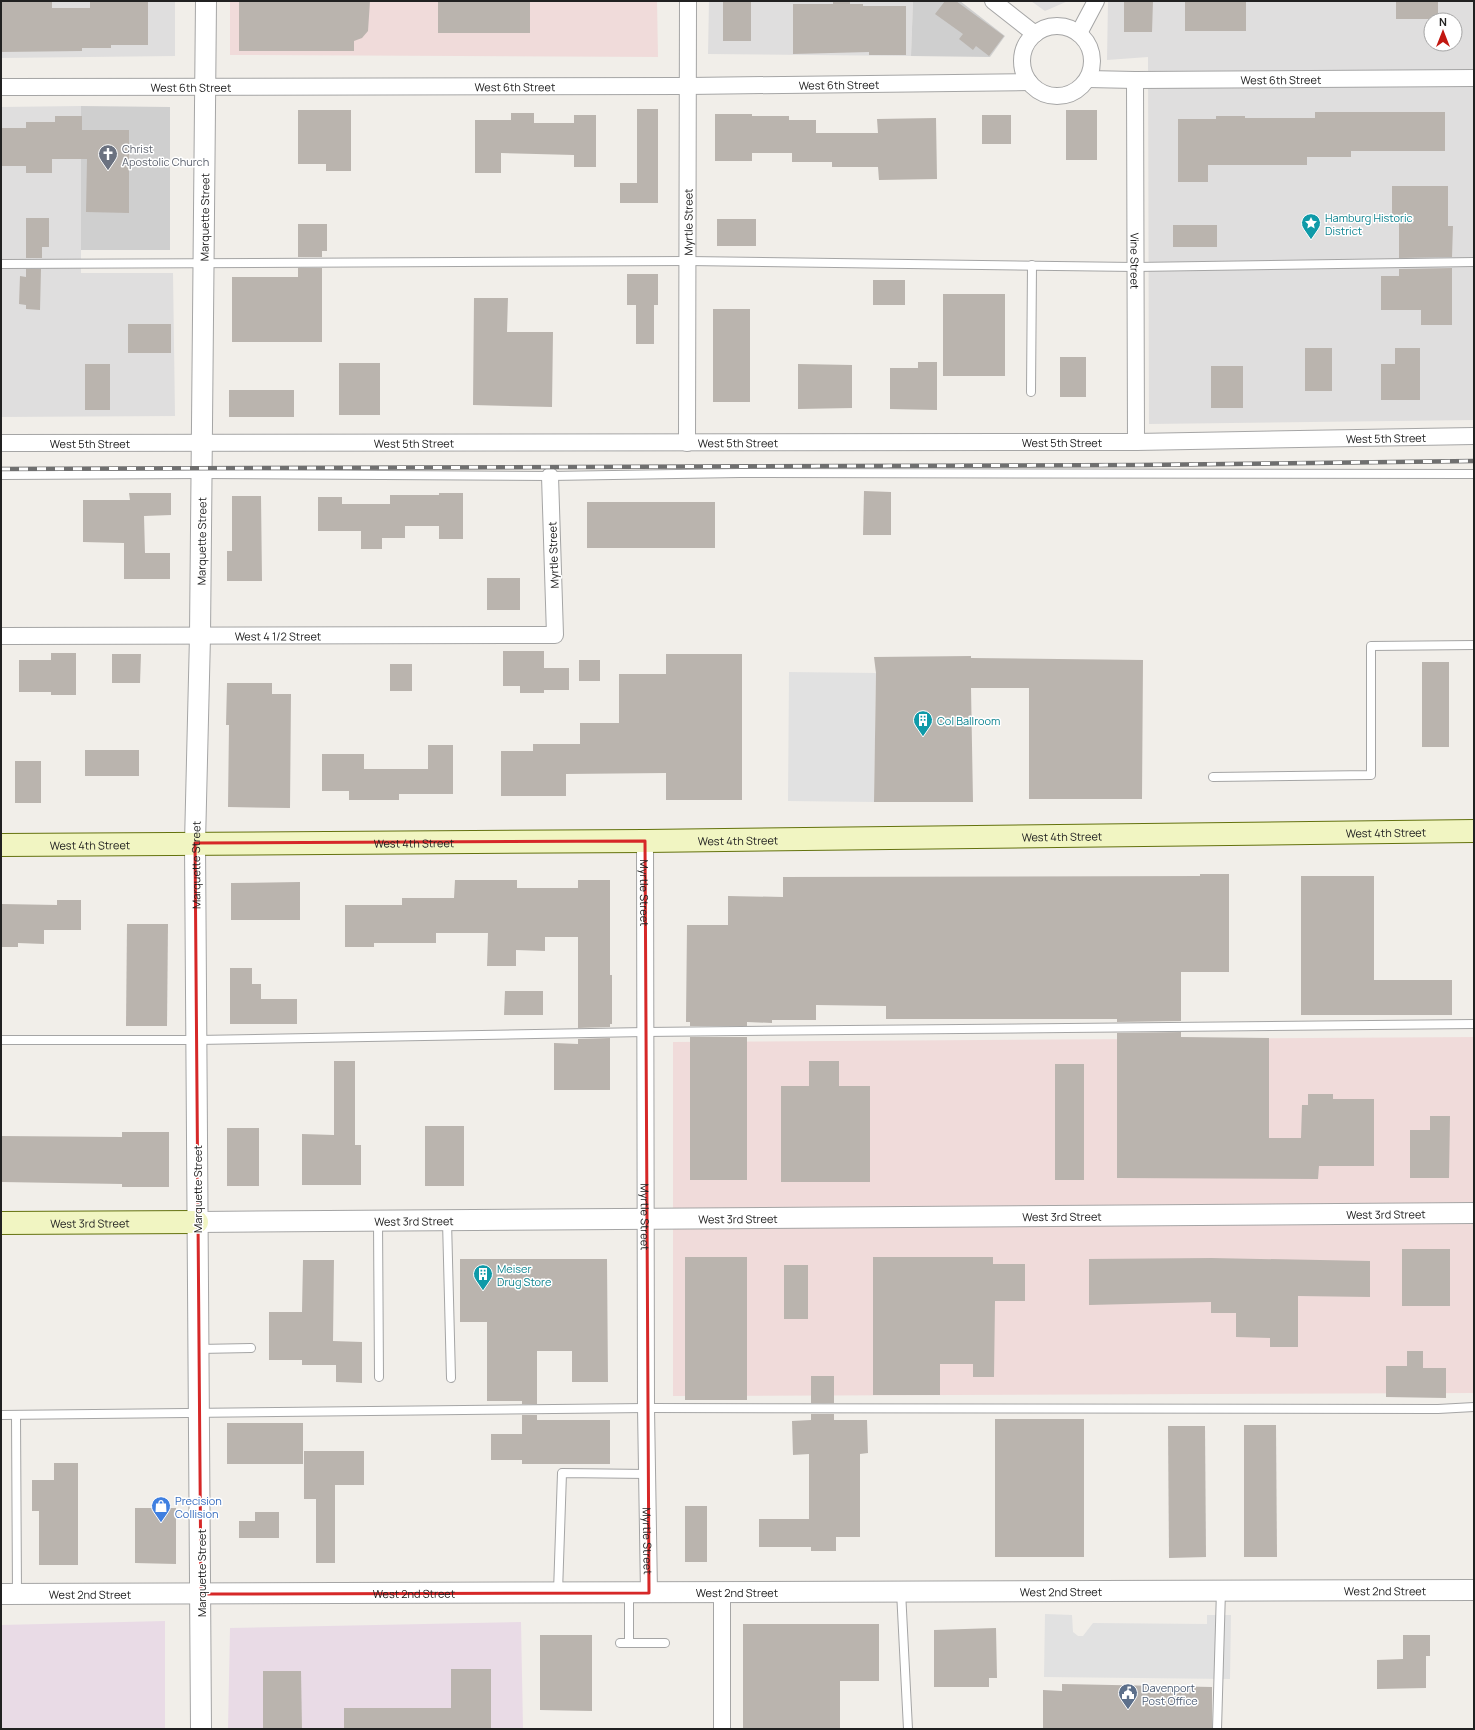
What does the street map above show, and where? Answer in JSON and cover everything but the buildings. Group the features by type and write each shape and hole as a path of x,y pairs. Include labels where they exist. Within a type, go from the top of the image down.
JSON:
{"main road":[{"name":"West 4th Street","path":"1,844 645,841 1474,832"},
{"name":"West 3rd Street","path":"1,1223 197,1222"}],"street":[{"name":"Marquette Street","path":"201,1729 195,843 200,636 206,1"},
{"name":"Myrtle Street","path":"687,443 688,1"},
{"path":"993,1 1035,34"},
{"path":"1079,33 1096,1"},
{"path":"1057,26 1068,27 1079,33 1087,41 1092,52 1093,63 1088,79 1076,92 1065,96 1053,96 1042,93 1033,87 1029,82 1022,66 1022,54 1027,43 1035,34 1045,28 1057,26"},
{"name":"West 6th Street","path":"1088,79 1474,78"},
{"name":"Vine Street","path":"1135,80 1136,442"},
{"name":"West 6th Street","path":"1,87 688,86 1029,82"},
{"name":"West 5th Street","path":"1,443 1136,442 1474,436"},
{"name":"Myrtle Street","path":"550,476 555,635"},
{"name":"West 4 1/2 Street","path":"1,636 555,635"},
{"name":"Myrtle Street","path":"645,841 647,1218 646,1408 649,1593"},
{"name":"West 3rd Street","path":"197,1222 1474,1213"},
{"name":"West 2nd Street","path":"9,1594 649,1593 722,1591 1221,1589 1474,1590"},
{"path":"722,1591 722,1729"}],"lane":[{"path":"1,264 688,261 1136,267 1474,262"},
{"path":"1031,392 1032,265"},
{"path":"1,475 202,474 550,476 732,473 1474,474"},
{"path":"1213,777 1371,775 1371,646 1474,645"},
{"path":"1,1040 197,1040 645,1032 1474,1024"},
{"path":"378,1220 379,1377"},
{"path":"447,1220 450,1378"},
{"path":"199,1348 251,1348"},
{"path":"1,1415 646,1408 1438,1409 1474,1407"},
{"path":"9,1594 16,1415"},
{"path":"558,1593 562,1473 648,1474"},
{"path":"1217,1729 1221,1589"},
{"path":"901,1590 908,1729"},
{"path":"629,1593 629,1643"},
{"path":"620,1643 665,1643"}],"highlighted area":[{"path":"645,841 649,1593 201,1594 195,843"}],"shaded area":[{"path":"1,1 175,1 175,56 1,58"},
{"path":"230,1 657,1 658,57 230,55"},
{"path":"709,1 913,1 911,56 708,54"},
{"path":"913,1 960,1 1005,36 990,57 911,56"},
{"path":"1031,1 1068,1 1045,11"},
{"name":"Hamburg Historic District","path":"1108,1 1474,1 1474,420 1149,424 1148,57 1107,60"},
{"path":"81,106 81,273 173,273 175,416 1,417 1,107"},
{"path":"81,106 170,107 170,250 81,250"},
{"path":"789,672 876,673 874,802 788,801"},
{"path":"1474,1037 1474,1393 673,1396 673,1042"},
{"path":"1045,1614 1072,1615 1073,1632 1078,1636 1083,1636 1093,1623 1207,1624 1207,1615 1231,1615 1230,1679 1044,1677"},
{"path":"165,1621 165,1729 1,1729 1,1625"},
{"path":"521,1622 523,1729 228,1729 230,1628"}],"railway":[{"path":"1,469 1140,465 1474,461"}],"place":[{"name":"Christ Apostolic Church","path":"108,171"},
{"name":"Hamburg Historic District","path":"1311,240"},
{"name":"Col Ballroom","path":"923,737"},
{"name":"Meiser Drug Store","path":"483,1291"},
{"name":"Precision Collision","path":"161,1523"},
{"name":"Davenport Post Office","path":"1128,1710"}]}
